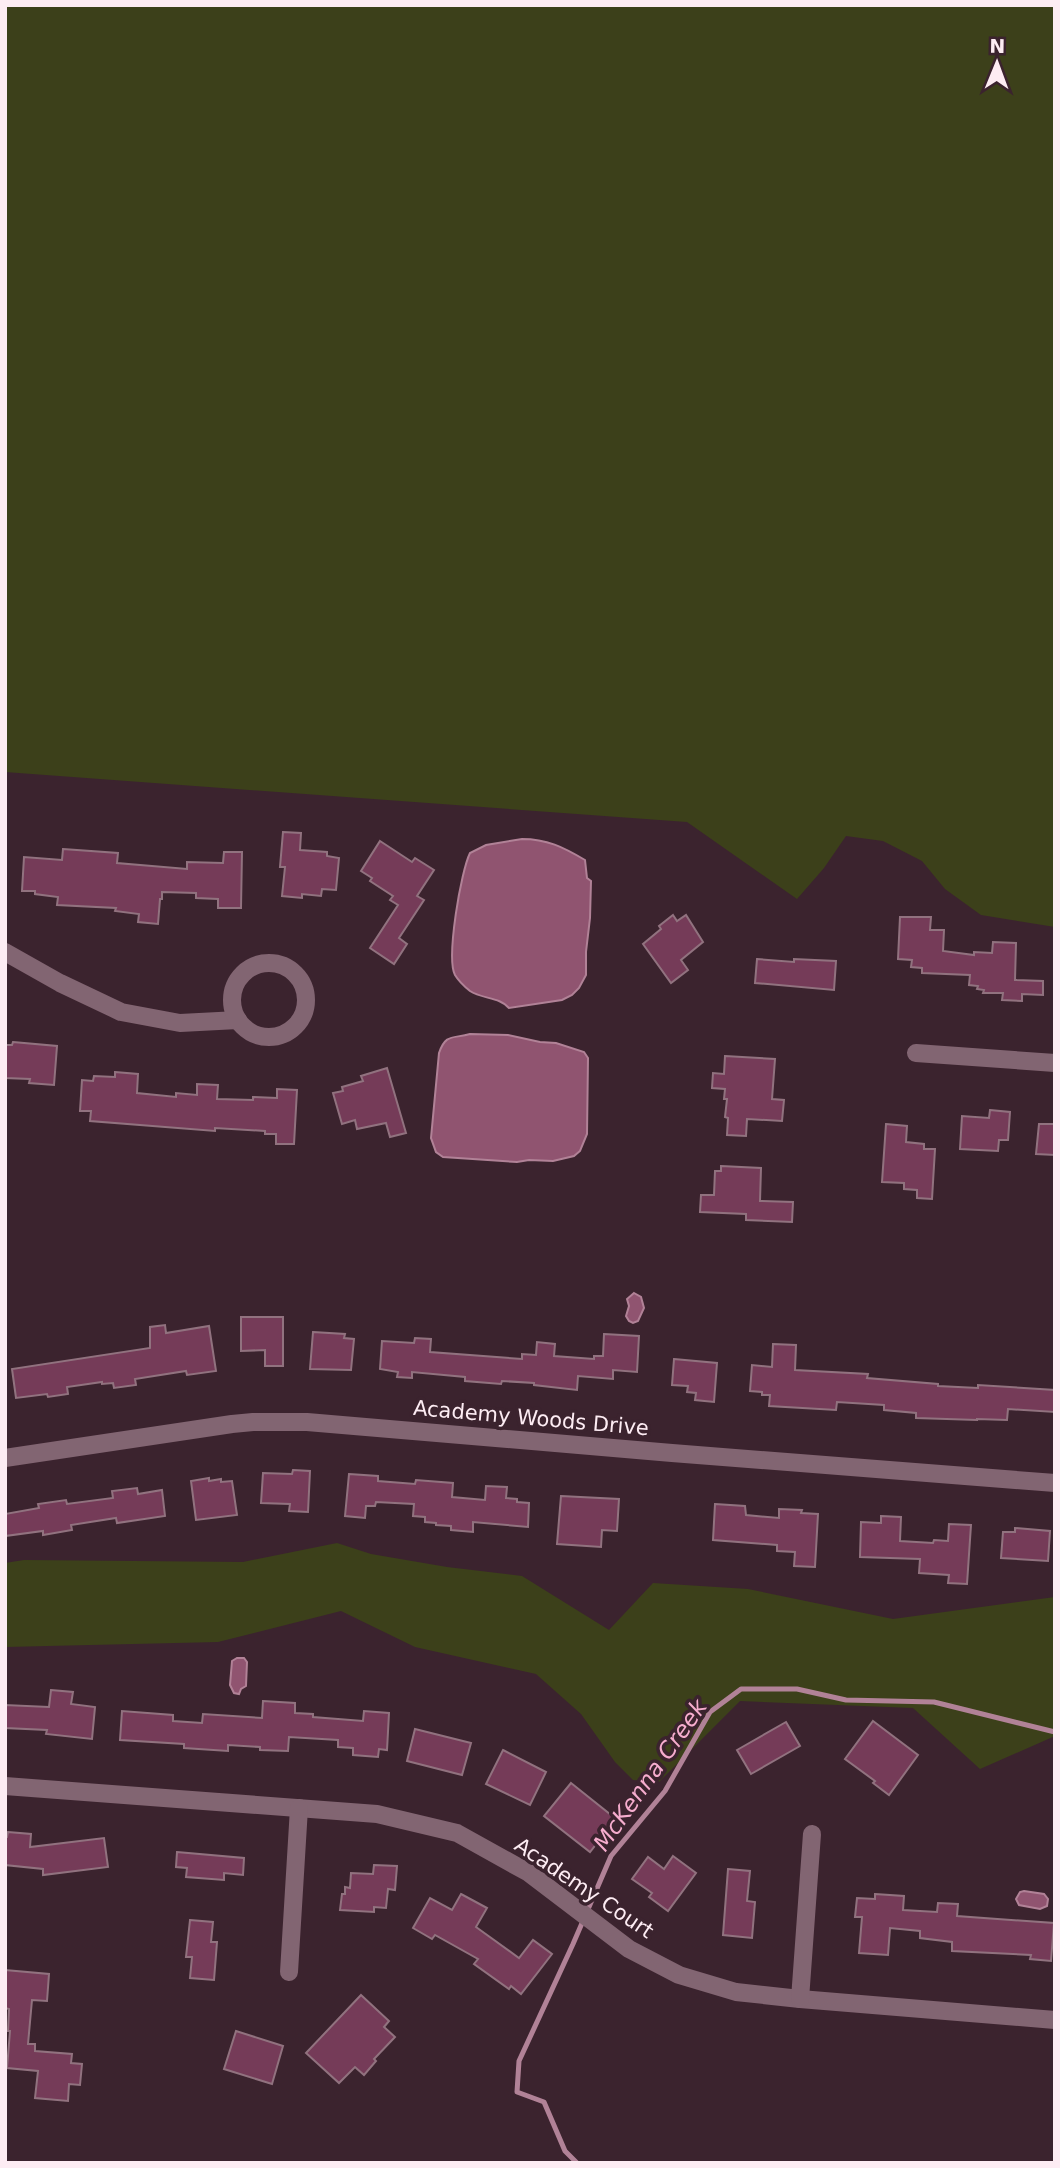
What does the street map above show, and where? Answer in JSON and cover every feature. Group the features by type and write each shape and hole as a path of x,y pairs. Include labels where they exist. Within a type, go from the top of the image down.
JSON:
{"street":[{"path":"5,952 60,983 121,1012 180,1023 238,1020 254,1034 264,1037 285,1034 301,1021 307,1000 301,980 285,966 275,963 254,966 238,980 232,1000 238,1020"},
{"path":"916,1053 1055,1063"},
{"name":"Academy Woods Drive","path":"5,1458 232,1424 307,1422 1055,1483"},
{"name":"Academy Court","path":"5,1786 377,1814 457,1833 529,1874 629,1948 679,1975 736,1992 1055,2020"},
{"path":"289,1972 299,1808"},
{"path":"800,1999 813,1835"}],"green space":[{"path":"5,5 1055,5 1055,927 981,915 945,889 922,861 883,841 846,836 824,868 797,899 687,822 5,772"},
{"path":"337,1543 371,1554 522,1576 609,1630 653,1583 748,1589 893,1619 1055,1597 1055,1736 980,1769 913,1708 740,1701 659,1782 633,1780 615,1762 581,1714 536,1674 415,1647 341,1611 218,1642 5,1647 5,1563 24,1560 243,1562"}],"shaded area":[{"path":"522,839 555,845 585,860 587,878 591,881 586,975 579,988 562,1000 509,1008 501,1002 470,991 456,977 453,966 453,934 459,895 470,853 486,845"},
{"path":"470,1034 508,1035 556,1043 584,1052 588,1058 587,1134 580,1151 574,1156 553,1161 517,1162 443,1157 436,1152 431,1138 439,1053 447,1040"},
{"path":"634,1293 641,1297 644,1308 638,1321 633,1323 626,1316 629,1306 627,1299"},
{"path":"244,1658 247,1662 246,1686 239,1694 234,1693 230,1685 232,1661"},
{"path":"1020,1892 1044,1894 1048,1899 1047,1906 1040,1909 1019,1905 1016,1899"}],"building":[{"path":"283,832 301,833 300,850 327,852 327,856 339,858 336,890 322,889 321,896 282,896 285,867 280,867"},
{"path":"380,841 412,862 415,858 434,870 417,896 424,900 399,938 407,944 394,964 370,948 398,905 390,900 393,896 370,881 372,878 361,871"},
{"path":"63,849 118,853 117,863 187,869 187,862 223,863 224,852 242,852 241,908 218,908 218,899 196,898 196,893 162,892 158,924 138,922 139,914 115,911 116,908 57,905 58,897 35,894 35,891 22,891 24,857 62,860"},
{"path":"673,915 677,921 686,915 703,942 681,960 688,970 671,983 643,944"},
{"path":"900,917 931,917 930,930 944,930 943,951 974,955 974,952 992,953 993,942 1016,943 1015,980 1043,981 1043,995 1022,994 1022,1001 1002,1000 1003,993 983,993 984,990 977,989 978,986 969,985 970,975 922,973 922,968 911,967 912,960 898,959"},
{"path":"757,959 836,961 834,990 755,983"},
{"path":"13,1042 57,1046 54,1085 29,1083 30,1079 5,1078 5,1045 12,1045"},
{"path":"725,1056 775,1059 772,1099 784,1100 782,1121 747,1119 746,1136 727,1135 725,1089 712,1088 713,1073 724,1074"},
{"path":"387,1068 406,1133 390,1137 386,1123 357,1129 355,1120 342,1124 333,1093 343,1091 342,1087 363,1081 361,1076"},
{"path":"115,1072 138,1074 137,1093 176,1097 176,1093 197,1095 197,1084 218,1085 217,1099 277,1098 277,1089 297,1090 294,1144 276,1144 276,1134 265,1134 265,1131 215,1128 215,1131 90,1121 91,1111 80,1111 82,1080 93,1081 94,1076 115,1077"},
{"path":"990,1110 1010,1112 1008,1140 999,1140 998,1151 960,1149 962,1116 989,1118"},
{"path":"886,1124 907,1126 906,1142 924,1144 924,1149 935,1149 932,1199 917,1198 917,1190 904,1189 904,1183 882,1182"},
{"path":"1039,1124 1055,1124 1055,1155 1036,1154"},
{"path":"721,1166 761,1168 760,1201 793,1202 792,1222 746,1220 746,1214 700,1212 701,1195 714,1195 715,1171 721,1171"},
{"path":"241,1317 283,1317 283,1366 265,1366 265,1350 241,1351"},
{"path":"165,1325 166,1333 209,1326 216,1371 187,1375 186,1371 135,1379 136,1385 114,1388 113,1383 102,1382 67,1387 68,1394 16,1398 12,1369 150,1348 150,1327"},
{"path":"313,1332 345,1334 344,1338 354,1339 351,1370 310,1369"},
{"path":"604,1334 639,1336 637,1372 613,1370 613,1379 578,1376 577,1390 534,1383 465,1381 465,1377 412,1372 412,1378 397,1377 398,1372 380,1369 382,1341 414,1343 415,1338 431,1339 430,1352 522,1359 522,1354 536,1355 537,1342 555,1344 554,1356 594,1359 594,1356 603,1356"},
{"path":"773,1344 796,1345 795,1370 868,1374 867,1378 938,1386 978,1388 978,1385 1055,1390 1055,1412 1008,1409 1007,1420 977,1420 916,1418 916,1413 884,1410 884,1405 837,1402 836,1410 769,1406 770,1395 750,1391 752,1365 772,1367"},
{"path":"674,1359 717,1363 714,1402 695,1400 696,1393 687,1392 688,1386 672,1385"},
{"path":"293,1470 310,1471 308,1512 289,1511 290,1504 261,1503 263,1473 292,1474"},
{"path":"349,1474 378,1476 378,1481 453,1483 452,1497 485,1500 486,1486 507,1487 506,1498 529,1503 528,1527 473,1522 473,1532 451,1530 451,1526 436,1525 425,1522 425,1517 413,1516 414,1504 376,1502 375,1506 366,1506 365,1518 345,1516"},
{"path":"209,1478 209,1481 232,1481 237,1515 196,1520 191,1481"},
{"path":"137,1488 138,1494 162,1490 165,1516 117,1523 116,1518 71,1525 72,1530 43,1535 43,1531 5,1536 5,1514 39,1508 38,1504 66,1500 67,1504 113,1498 112,1491"},
{"path":"561,1496 619,1499 617,1531 602,1530 601,1547 557,1544"},
{"path":"715,1504 745,1506 746,1515 779,1518 779,1509 818,1514 815,1567 794,1566 795,1552 777,1551 777,1545 713,1540"},
{"path":"881,1516 901,1517 900,1541 948,1541 949,1524 971,1525 967,1584 948,1583 949,1575 919,1573 920,1559 860,1557 861,1522 881,1523"},
{"path":"1015,1528 1050,1531 1048,1561 1001,1558 1003,1532 1015,1532"},
{"path":"51,1690 73,1692 71,1704 95,1707 92,1739 46,1734 47,1730 5,1728 5,1705 49,1707"},
{"path":"263,1701 295,1703 295,1713 313,1714 313,1717 363,1721 364,1711 389,1713 387,1750 379,1749 378,1757 353,1755 353,1748 338,1747 338,1740 289,1737 288,1751 228,1745 228,1751 184,1748 184,1744 120,1740 122,1711 173,1715 173,1721 202,1723 203,1714 262,1718"},
{"path":"873,1721 918,1755 889,1795 845,1759"},
{"path":"786,1722 800,1746 751,1774 737,1750"},
{"path":"415,1729 471,1743 462,1775 407,1761"},
{"path":"503,1750 546,1772 530,1805 486,1784"},
{"path":"571,1783 616,1819 590,1852 544,1816"},
{"path":"8,1832 31,1834 30,1847 104,1838 108,1867 43,1875 43,1869 5,1865 5,1837"},
{"path":"177,1852 244,1858 243,1875 224,1873 224,1880 186,1877 187,1868 176,1867"},
{"path":"673,1856 696,1873 668,1911 649,1897 652,1893 632,1879 648,1857 664,1869"},
{"path":"374,1865 397,1866 395,1890 388,1889 386,1908 374,1907 374,1912 340,1910 345,1887 350,1888 351,1873 373,1874"},
{"path":"728,1869 750,1871 747,1901 755,1902 752,1938 723,1935"},
{"path":"461,1894 487,1908 476,1927 519,1958 533,1940 552,1954 521,1994 511,1986 509,1989 474,1964 478,1959 435,1935 432,1939 413,1928 430,1898 452,1910"},
{"path":"875,1894 904,1896 903,1910 937,1912 938,1903 958,1904 957,1916 1054,1923 1051,1961 1030,1959 1031,1955 952,1951 952,1942 920,1938 920,1931 890,1928 888,1955 859,1953 862,1917 855,1917 857,1898 875,1899"},
{"path":"190,1920 213,1922 211,1942 217,1942 214,1980 190,1978 192,1957 186,1957"},
{"path":"5,1970 49,1974 47,2001 32,2000 28,2044 35,2044 35,2051 72,2054 71,2063 82,2064 80,2085 69,2084 68,2101 35,2098 38,2071 7,2068 10,2031 9,2009 5,2008"},
{"path":"361,1995 389,2021 384,2027 395,2037 374,2059 376,2061 364,2075 355,2067 339,2083 306,2053"},
{"path":"236,2031 283,2046 272,2084 224,2069"}],"waterway":[{"name":"McKenna Creek","path":"577,2163 565,2151 544,2102 517,2092 519,2061 611,1856 665,1791 710,1712 741,1689 797,1689 846,1700 934,1702 1055,1732"}]}
